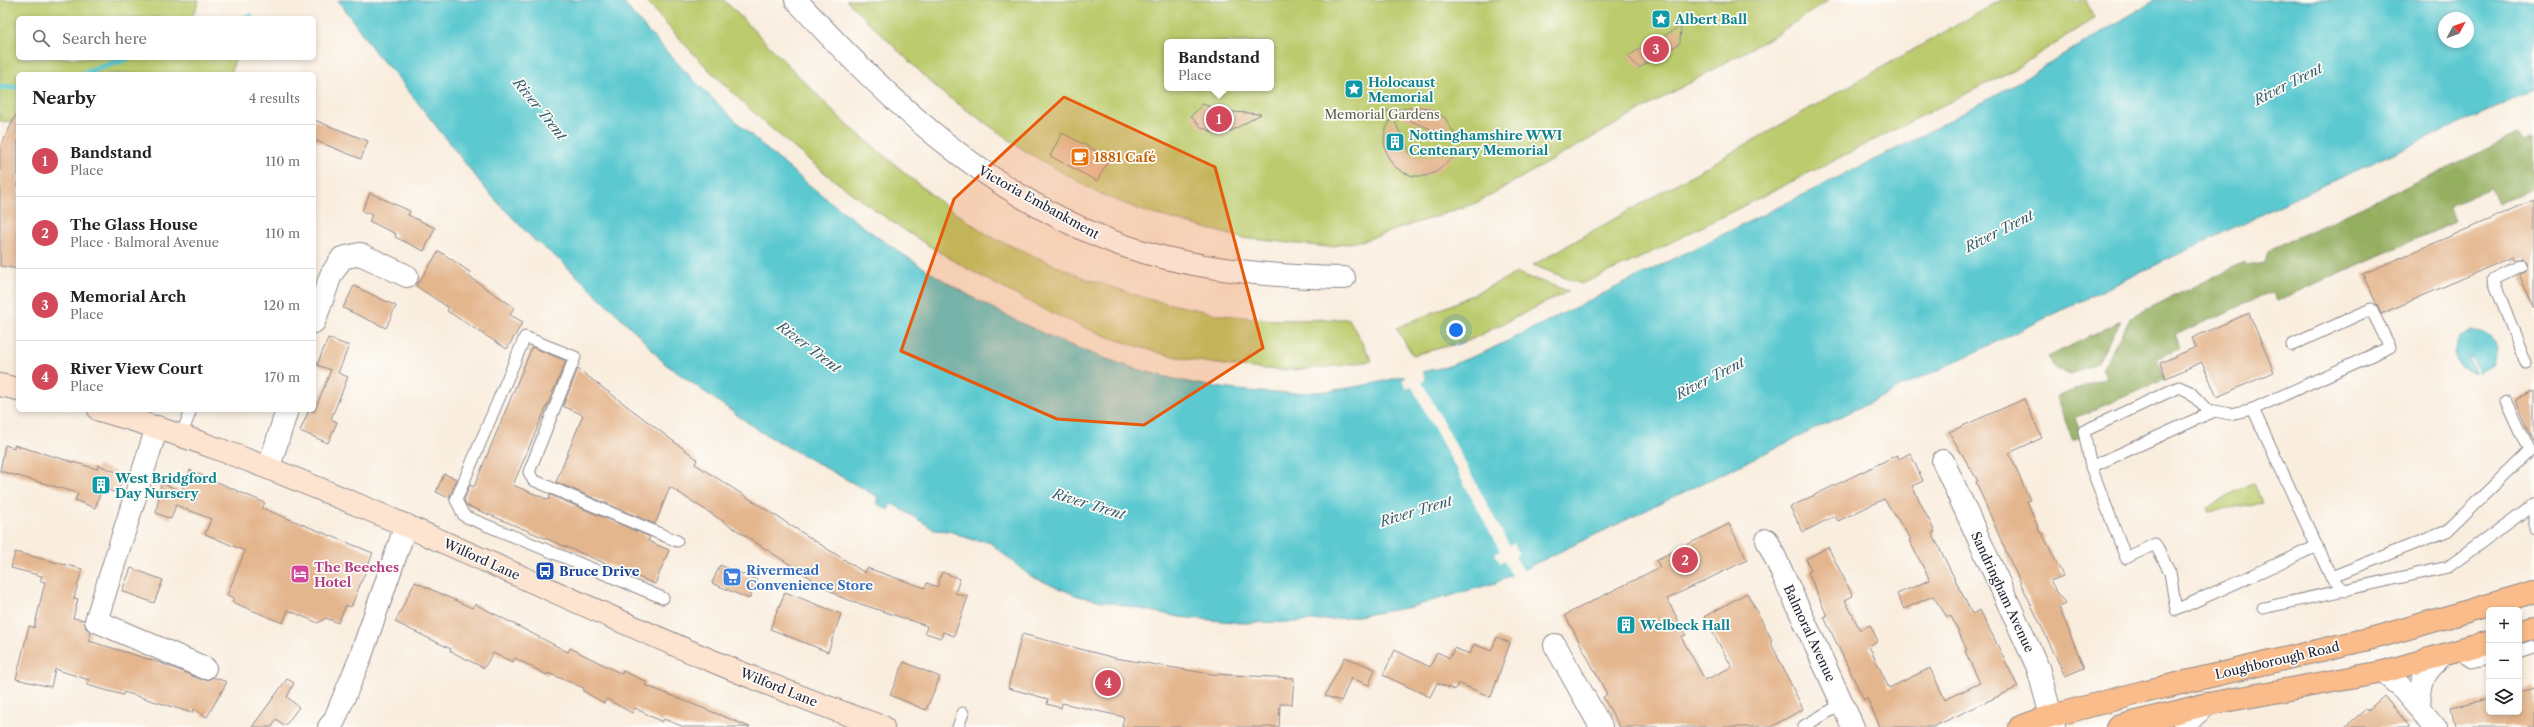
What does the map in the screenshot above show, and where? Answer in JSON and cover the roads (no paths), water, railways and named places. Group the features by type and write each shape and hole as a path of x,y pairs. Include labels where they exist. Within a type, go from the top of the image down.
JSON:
{"main road":[{"path":"0,385 16,389"},
{"name":"Wilford Lane","path":"106,412 157,427 269,467 406,525 649,634 844,714 883,727"},
{"name":"Loughborough Road","path":"2020,727 2053,721 2381,636 2534,592"},
{"path":"2522,632 2534,628"},
{"path":"2124,726 2208,704 2382,672 2486,643"}],"street":[{"name":"Victoria Embankment","path":"796,0 828,35 906,110 973,166 992,179 1086,230 1112,242 1196,264 1250,273 1344,278"},
{"path":"316,316 331,275 342,258 360,254 407,276"},
{"path":"269,467 286,412"},
{"path":"157,427 96,622 205,668"},
{"name":"Sandringham Avenue","path":"1943,461 2038,668 2053,721"},
{"path":"329,727 334,722 359,661 406,525"},
{"name":"Balmoral Avenue","path":"1767,540 1853,727"},
{"path":"1556,645 1601,727"},
{"path":"2419,707 2422,677 2429,668 2450,654"},
{"path":"2382,672 2400,686 2436,727"},
{"path":"2184,727 2187,721 2208,704"}],"lane":[{"path":"2521,265 2493,279 2526,363"},
{"path":"2091,467 2215,411 2230,414 2252,409 2390,347 2371,309 2292,346"},
{"path":"663,598 464,516 456,500 525,337 574,357 529,472 533,480 677,541"},
{"path":"2210,413 2190,392 2178,387 2084,431 2091,467 2126,558 2155,544 2170,572 2176,610 2317,546"},
{"path":"2331,577 2447,531 2529,451 2506,401"},
{"path":"2252,409 2331,577 2345,592"},
{"path":"182,436 190,412"},
{"path":"2534,504 2534,528"},
{"path":"2263,608 2345,592 2448,567 2534,504"},
{"path":"2522,651 2534,647"},
{"path":"2450,654 2471,662 2486,659"},
{"path":"1804,726 1842,704"},
{"path":"958,727 963,713"}],"water":[{"name":"River Trent","path":"338,0 621,0 684,70 756,139 835,205 920,266 1010,318 1103,358 1198,384 1292,393 1307,393 1349,388 1406,376 1402,380 1408,389 1426,379 1422,372 1446,367 1487,351 1914,140 2024,79 2155,0 2534,0 2534,89 2293,199 1495,583 1411,607 1346,618 1296,622 1243,623 1180,617 1078,596 1030,576 988,541 973,540 949,531 935,530 893,504 890,505 888,510 876,503 878,497 761,432 664,363 637,333 561,261 533,239 487,191 396,75 378,56"},
{"path":"2472,331 2485,334 2490,337 2495,346 2496,352 2493,365 2479,373 2472,357 2469,358 2475,373 2460,367 2454,353 2459,338"}],"waterway":[{"path":"88,72 123,60"},
{"path":"0,87 16,87"}],"place":[{"name":"Albert Ball","path":"1661,19"},
{"name":"Memorial Arch","path":"1656,49"},
{"name":"Holocaust Memorial","path":"1354,89"},
{"name":"Bandstand","path":"1219,119"},
{"name":"Nottinghamshire WWI Centenary Memorial","path":"1395,142"},
{"name":"1881 Café","path":"1080,157"},
{"name":"West Bridgford Day Nursery","path":"101,485"},
{"name":"The Glass House","path":"1685,560"},
{"name":"Bruce Drive","path":"545,571"},
{"name":"The Beeches Hotel","path":"300,574"},
{"name":"Rivermead Convenience Store","path":"732,577"},
{"name":"Welbeck Hall","path":"1626,625"},
{"name":"River View Court","path":"1108,683"}],"park label":[{"name":"Memorial Gardens","path":"1382,114"}]}
